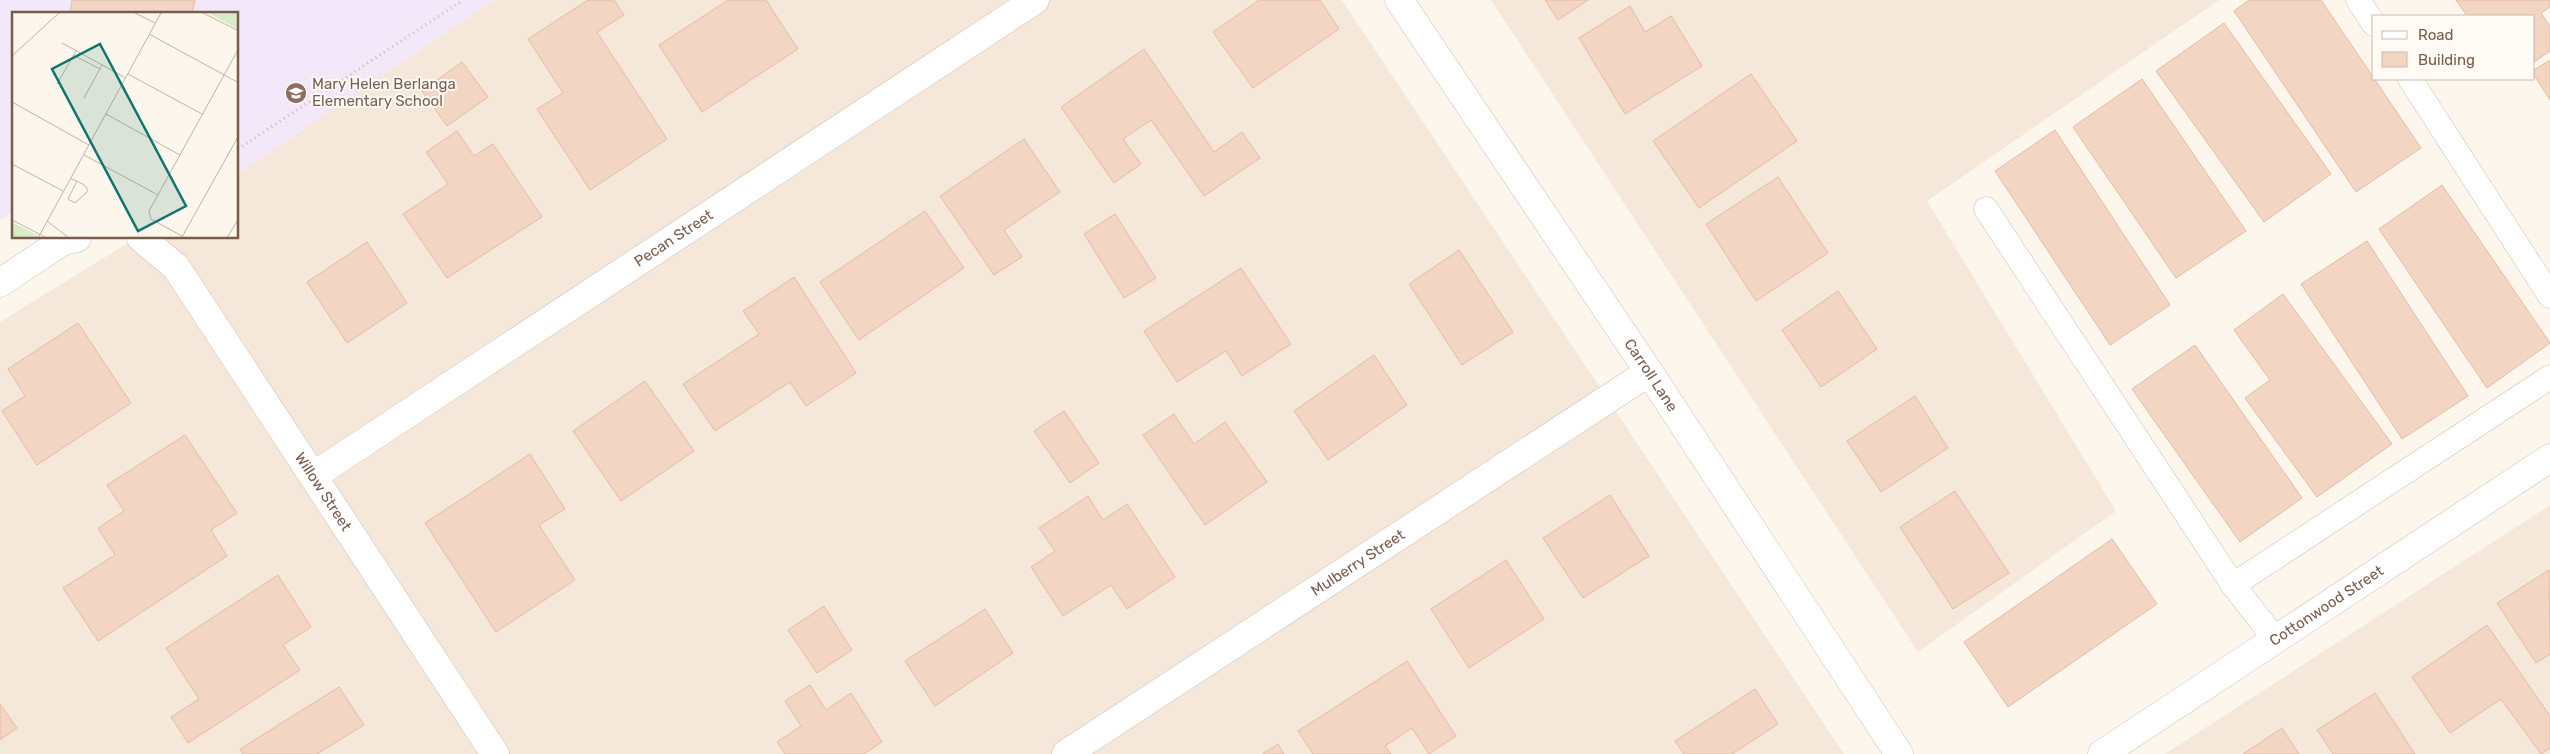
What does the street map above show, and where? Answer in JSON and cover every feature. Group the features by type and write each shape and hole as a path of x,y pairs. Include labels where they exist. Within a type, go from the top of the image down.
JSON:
{"street":[{"name":"Pecan Street","path":"313,476 1035,0"},
{"name":"Carroll Lane","path":"1399,0 1649,372 1899,754"},
{"path":"0,283 63,241 72,239"},
{"name":"Willow Street","path":"142,239 176,267 495,754"},
{"name":"Mulberry Street","path":"1066,754 1649,372"},
{"name":"Cottonwood Street","path":"2102,754 2550,458"}],"lane":[{"path":"2358,0 2372,21"},
{"path":"2411,80 2550,296"},
{"path":"1986,209 2233,585 2276,640"},
{"path":"2233,585 2550,377"}],"path":[{"path":"239,148 463,0"}],"shaded area":[{"name":"Mary Helen Berlanga Elementary School","path":"0,0 493,0 239,172 239,12 12,12 12,212 0,220"},
{"path":"493,0 1342,0 1844,754 0,754 0,322 134,239 239,239 239,172"},
{"path":"1491,0 2219,0 1927,201 2116,511 1918,652"},
{"path":"2550,505 2550,754 2165,754"}],"building":[{"path":"72,0 195,0 192,12 70,12"},
{"path":"588,0 614,0 624,15 597,32 667,139 590,190 537,109 563,93 528,39"},
{"path":"728,0 766,0 798,49 702,112 659,45"},
{"path":"1259,0 1320,0 1339,29 1253,88 1213,32"},
{"path":"1545,0 1588,0 1558,20"},
{"path":"2249,0 2321,0 2372,75 2372,80 2375,80 2421,148 2356,192 2234,11"},
{"path":"2456,0 2550,0 2550,7 2541,13 2550,26 2550,51 2535,61 2535,15 2466,15"},
{"path":"1630,6 1645,32 1671,16 1702,66 1625,114 1579,38"},
{"path":"2224,23 2331,174 2264,222 2156,71"},
{"path":"1144,49 1214,152 1242,132 1260,158 1204,196 1151,120 1123,139 1141,164 1114,183 1061,107"},
{"path":"2550,60 2550,100 2535,77 2535,69"},
{"path":"462,62 488,97 447,126 422,91"},
{"path":"1751,74 1797,141 1699,208 1653,141"},
{"path":"2142,79 2246,231 2176,278 2073,127"},
{"path":"2055,130 2170,305 2110,345 1995,171"},
{"path":"457,131 474,156 493,144 542,217 447,278 403,214 448,184 426,152"},
{"path":"1024,139 1060,192 1004,230 1022,257 994,275 940,196"},
{"path":"1778,177 1828,253 1756,301 1706,224"},
{"path":"2442,185 2550,343 2487,388 2379,229"},
{"path":"925,211 964,268 859,340 820,282"},
{"path":"1115,214 1156,278 1124,298 1084,234"},
{"path":"2367,241 2468,396 2402,439 2301,284"},
{"path":"367,242 407,303 347,343 307,282"},
{"path":"1459,250 1513,332 1462,365 1409,284"},
{"path":"1241,268 1291,344 1242,376 1226,351 1177,382 1144,331"},
{"path":"794,277 856,373 806,406 790,382 715,431 683,384 759,334 743,311"},
{"path":"1838,291 1877,349 1821,387 1782,330"},
{"path":"2283,294 2392,444 2317,497 2245,398 2270,380 2234,330"},
{"path":"78,323 131,403 37,465 2,411 25,396 8,369"},
{"path":"2195,345 2302,498 2240,542 2132,389"},
{"path":"1374,355 1407,405 1328,460 1294,411"},
{"path":"645,381 694,451 621,501 573,431"},
{"path":"1915,396 1948,448 1881,492 1847,441"},
{"path":"1064,411 1099,463 1070,483 1034,431"},
{"path":"1174,414 1194,444 1225,422 1267,482 1205,525 1143,435"},
{"path":"185,435 237,513 211,530 227,556 98,641 63,588 115,555 98,528 124,511 107,485"},
{"path":"530,454 565,509 539,525 575,580 496,632 425,523"},
{"path":"1955,491 2009,573 1953,609 1900,527"},
{"path":"1610,495 1649,556 1583,598 1543,538"},
{"path":"1088,496 1103,520 1127,504 1175,577 1127,609 1111,585 1063,616 1031,567 1055,551 1039,528"},
{"path":"2112,539 2157,604 2008,707 1964,642"},
{"path":"1506,560 1544,619 1469,668 1431,609"},
{"path":"2549,570 2550,654 2536,663 2497,603"},
{"path":"278,575 311,627 283,645 300,670 188,743 171,717 199,699 166,648"},
{"path":"824,606 852,650 817,673 788,630"},
{"path":"985,609 1013,653 935,706 905,661"},
{"path":"2487,625 2550,716 2550,748 2541,754 2501,699 2450,733 2412,677"},
{"path":"1407,661 1456,736 1429,754 1412,728 1385,746 1391,754 1313,754 1298,731"},
{"path":"810,685 826,710 851,693 882,742 864,754 785,754 777,742 801,726 785,701"},
{"path":"339,687 364,725 317,754 243,754 240,749"},
{"path":"1755,689 1778,724 1732,754 1684,754 1675,741"},
{"path":"2375,693 2415,754 2333,754 2317,730"},
{"path":"0,704 17,728 0,740"},
{"path":"2282,728 2299,754 2243,754"},
{"path":"1278,744 1284,754 1262,754"}],"place":[{"name":"Mary Helen Berlanga Elementary School","path":"296,93"}]}
